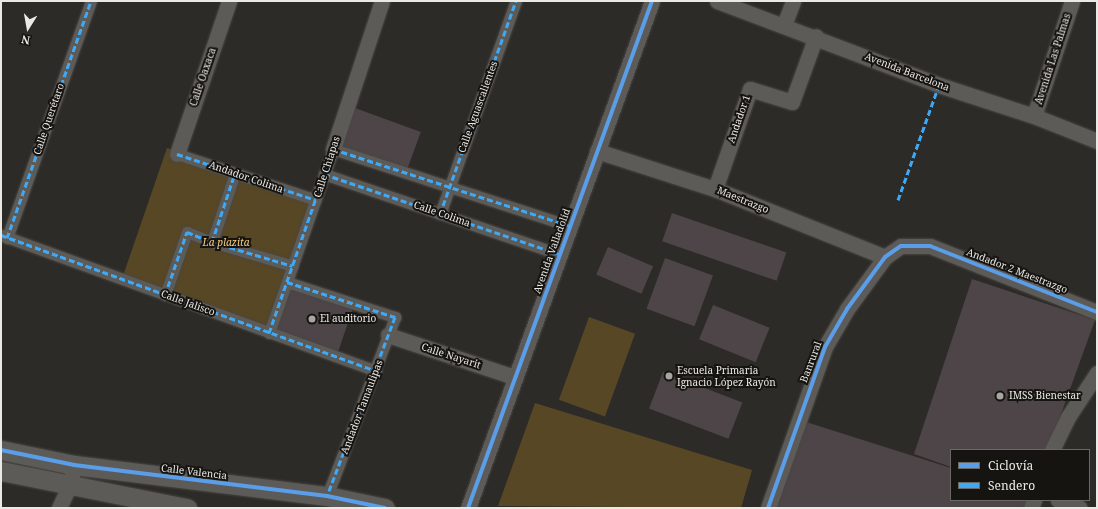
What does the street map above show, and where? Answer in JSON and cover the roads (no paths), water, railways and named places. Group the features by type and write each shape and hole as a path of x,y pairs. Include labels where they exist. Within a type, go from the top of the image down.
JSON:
{"street":[{"name":"Calle Querétaro","path":"4,236 90,1"},
{"name":"Calle Oaxaca","path":"177,154 229,1"},
{"name":"Calle Chiapas","path":"270,333 382,1"},
{"name":"Calle Aguascalientes","path":"440,214 516,1"},
{"name":"Avenida Valladolid","path":"468,508 514,377 652,1"},
{"name":"Avenida Barcelona","path":"717,1 816,36 939,85 1034,116 1097,141"},
{"path":"784,25 793,1"},
{"name":"Avenida Las Palmas","path":"1034,116 1072,1"},
{"name":"Andador 1","path":"715,189 750,89 792,102 816,36"},
{"path":"333,149 570,226"},
{"name":"Maestrazgo","path":"597,151 715,189 885,257"},
{"name":"Andador Colima","path":"177,154 316,200"},
{"path":"212,242 235,173"},
{"name":"Calle Colima","path":"324,174 559,254"},
{"path":"165,295 187,232 212,242 293,266"},
{"name":"Calle Jalisco","path":"4,236 376,371"},
{"name":"Banrural","path":"768,508 825,347 846,309 885,257 901,246 930,246"},
{"name":"Andador 2 Maestrazgo","path":"930,246 1097,312"},
{"name":"Andador Tamaulipas","path":"287,282 395,317 376,371 327,496"},
{"name":"Calle Nayarit","path":"388,335 514,377"},
{"path":"1052,449 1057,436 1095,379"},
{"name":"Calle Valencia","path":"1,450 74,465 327,496 384,508"},
{"path":"59,508 70,484 74,465"},
{"path":"1,471 187,508"},
{"path":"1061,501 1080,508"}],"place":[{"name":"El auditorio","path":"312,319"},
{"name":"Escuela Primaria Ignacio López Rayón","path":"669,376"},
{"name":"IMSS Bienestar","path":"1000,396"}],"park label":[{"name":"La plazita","path":"226,243"}]}
